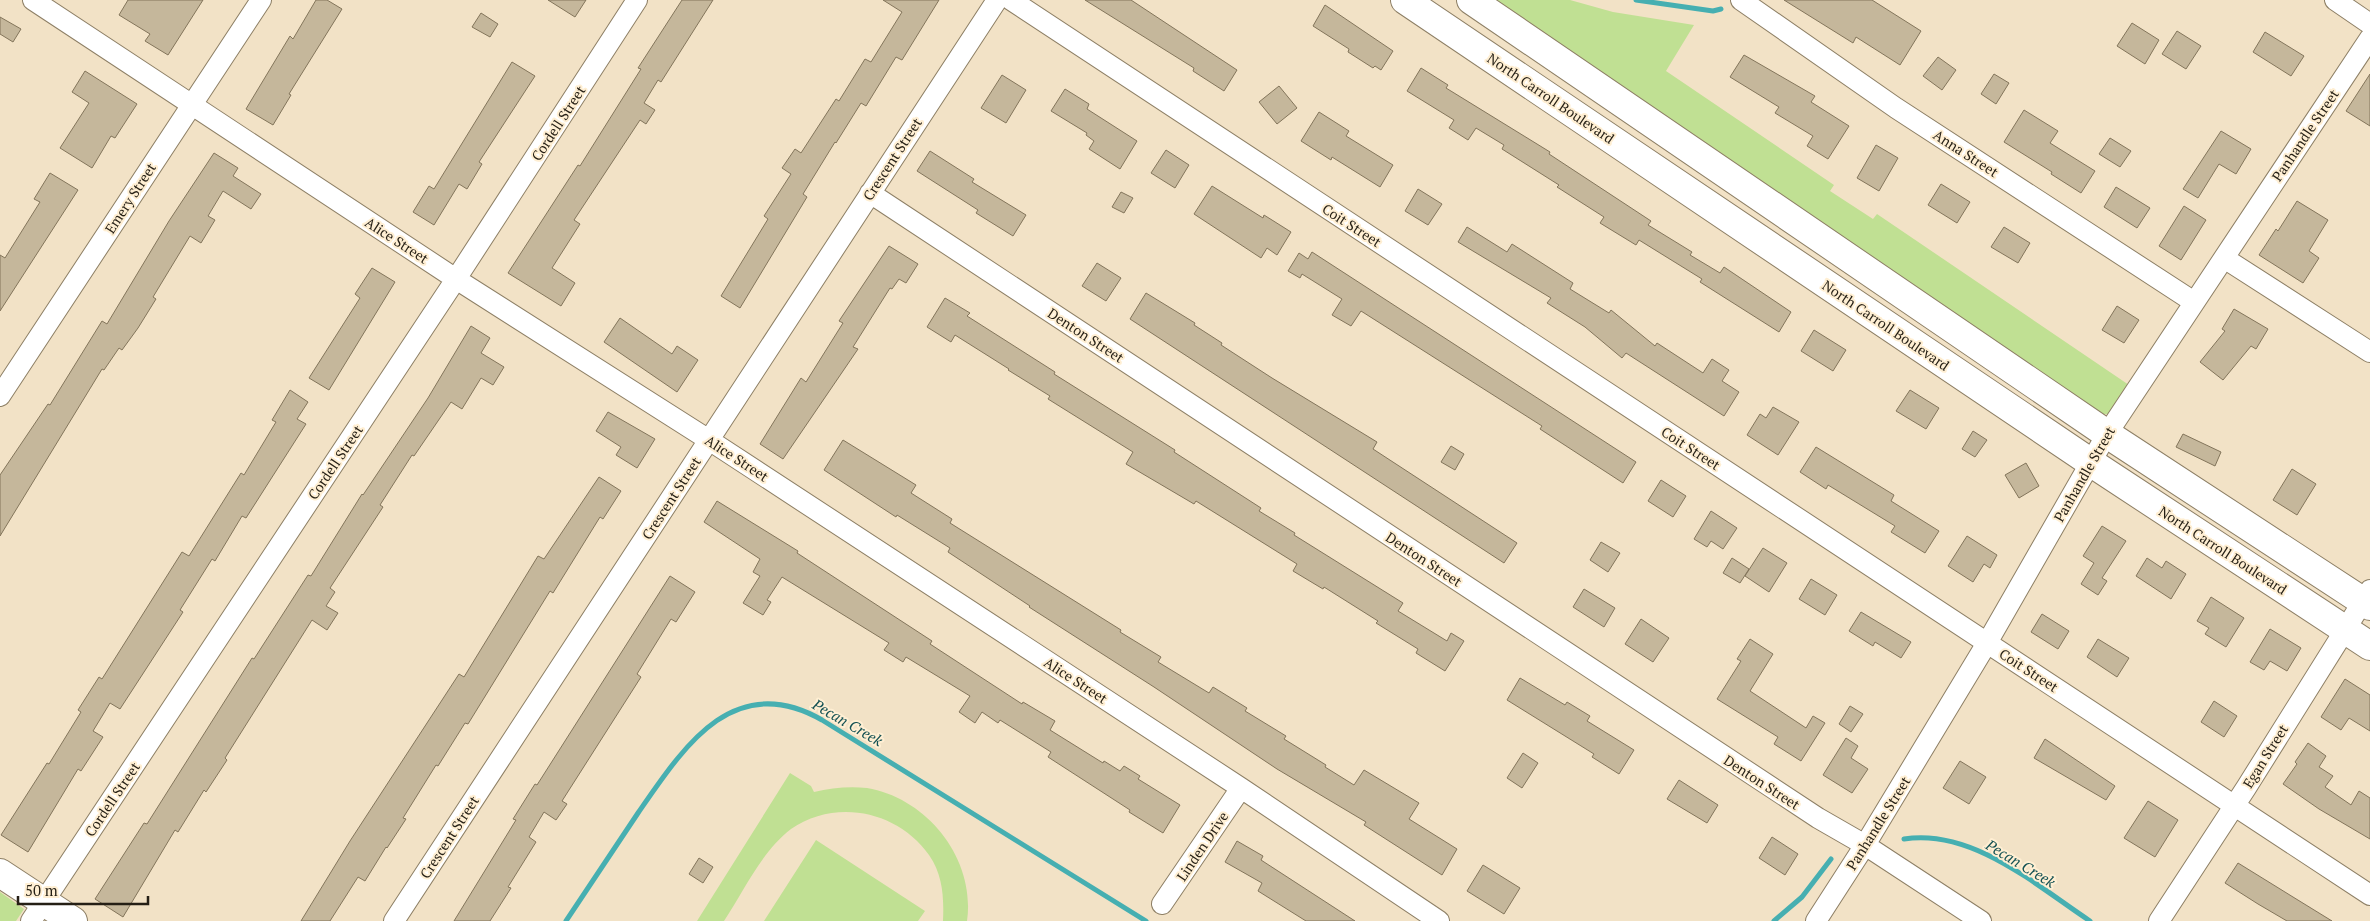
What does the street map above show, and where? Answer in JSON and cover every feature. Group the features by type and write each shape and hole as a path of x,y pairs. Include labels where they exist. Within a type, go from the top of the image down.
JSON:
{"main road":[{"name":"North Carroll Boulevard","path":"1405,0 2090,462 2370,646"},
{"path":"1471,0 2107,434 2368,599"},
{"path":"0,873 37,911 73,921"}],"street":[{"name":"Alice Street","path":"33,0 456,279 709,440 1241,788 1439,921"},
{"name":"Emery Street","path":"0,396 260,0"},
{"name":"Cordell Street","path":"37,911 456,279 637,0"},
{"name":"Crescent Street","path":"394,921 997,0"},
{"name":"Coit Street","path":"1011,0 2370,895"},
{"name":"Anna Street","path":"1741,0 1896,108 2194,302"},
{"path":"2335,0 2370,24"},
{"name":"Panhandle Street","path":"1816,921 1865,846 1987,643 2107,434 2370,38"},
{"name":"Denton Street","path":"870,193 1818,818 1981,921"},
{"path":"2224,258 2370,352"},
{"name":"Egan Street","path":"2158,921 2234,806 2344,630 2368,599"},
{"name":"Linden Drive","path":"1162,904 1241,788"}],"green space":[{"path":"1486,0 1570,0 1613,12 1694,25 1666,71 1834,185 1830,191 1873,219 1877,214 2129,385 2113,410 2108,414 2100,414"},
{"path":"790,773 811,786 814,792 833,788 854,787 867,788 889,794 909,804 927,818 943,835 955,854 964,875 968,898 967,921 943,921 943,895 940,879 934,863 916,840 901,828 884,819 846,812 827,814 809,819 791,829 771,848 762,860 724,921 697,921"},
{"path":"816,840 925,911 918,921 764,921"},
{"path":"0,892 24,909 16,921 0,921"}],"building":[{"path":"128,0 203,0 168,55 145,41 150,34 119,15"},
{"path":"316,0 327,0 342,9 289,94 291,95 273,125 246,109 290,36 293,39"},
{"path":"548,0 586,0 575,17"},
{"path":"682,0 713,0 661,82 658,80 644,103 655,110 646,124 640,120 574,220 580,224 552,268 575,283 561,306 508,273 578,165 580,166 641,69 638,68"},
{"path":"883,0 939,0 902,60 896,57 866,106 861,103 835,142 803,194 807,197 740,308 721,296 768,219 764,216 791,174 782,168 795,149 801,153 836,99 839,101 865,59 871,62 902,12"},
{"path":"1085,0 1131,0 1237,70 1224,91 1193,71 1194,68"},
{"path":"1784,0 1872,0 1921,31 1900,65 1856,37 1853,43"},
{"path":"1325,5 1393,51 1381,70 1375,66 1373,68 1348,52 1349,49 1313,26"},
{"path":"481,13 498,24 490,37 472,27"},
{"path":"0,17 21,29 13,42 0,34"},
{"path":"2132,23 2159,40 2145,64 2117,46"},
{"path":"2177,31 2201,46 2186,69 2162,54"},
{"path":"2265,32 2304,56 2291,76 2253,52"},
{"path":"1744,55 1815,96 1811,102 1849,126 1828,159 1807,146 1813,136 1775,113 1779,107 1730,77"},
{"path":"1938,57 1956,70 1942,90 1923,76"},
{"path":"512,62 535,76 479,162 482,164 467,189 459,184 434,225 413,212 429,186 434,189"},
{"path":"1421,68 1448,85 1446,88 1550,152 1549,154 1651,221 1648,225 1692,252 1690,255 1720,273 1724,267 1791,312 1779,332 1700,282 1702,279 1639,240 1636,245 1600,223 1604,217 1557,187 1559,185 1502,149 1504,145 1476,128 1468,140 1449,128 1454,120 1407,91"},
{"path":"85,71 137,104 115,138 111,136 92,168 60,148 89,103 72,92"},
{"path":"1994,74 2009,83 1996,104 1981,94"},
{"path":"2370,74 2370,126 2346,111"},
{"path":"1002,75 1026,90 1006,123 981,108"},
{"path":"1279,86 1297,108 1277,124 1259,102"},
{"path":"1065,89 1089,104 1087,109 1137,141 1120,169 1089,149 1094,141 1086,135 1087,133 1051,111"},
{"path":"2024,110 2058,131 2050,143 2095,171 2081,193 2004,142"},
{"path":"1319,112 1349,131 1346,136 1393,165 1380,187 1332,157 1331,160 1301,141"},
{"path":"2221,131 2251,149 2236,174 2219,164 2198,198 2183,189"},
{"path":"2110,138 2131,151 2120,167 2099,154"},
{"path":"1876,145 1898,158 1879,191 1857,178"},
{"path":"1166,150 1189,165 1175,188 1151,173"},
{"path":"930,151 974,179 972,182 1026,215 1013,236 976,213 978,210 917,171"},
{"path":"214,153 238,168 233,176 261,194 251,209 223,191 208,216 215,220 201,243 190,236 153,297 156,299 138,328 122,350 119,348 104,370 102,369 0,536 0,475 48,404 50,405 102,321 107,324 169,221"},
{"path":"50,173 78,190 0,311 0,255 5,258 40,202 34,199"},
{"path":"1941,184 1970,202 1957,223 1928,205"},
{"path":"1212,186 1263,218 1264,215 1291,232 1277,255 1267,248 1261,258 1194,214"},
{"path":"2116,187 2150,208 2137,228 2104,207"},
{"path":"1418,189 1442,204 1428,225 1405,211"},
{"path":"1121,192 1133,198 1124,213 1112,207"},
{"path":"2297,201 2328,220 2309,251 2319,258 2303,283 2259,255 2276,229 2278,231"},
{"path":"2184,206 2206,220 2181,260 2159,246"},
{"path":"1467,227 1507,252 1512,244 1573,283 1570,289 1609,313 1611,310 1655,346 1657,343 1703,373 1712,359 1729,370 1722,381 1739,392 1724,416 1626,353 1622,358 1585,327 1547,303 1551,298 1458,242"},
{"path":"2004,227 2030,243 2018,263 1991,247"},
{"path":"889,246 918,264 906,283 899,279 892,289 890,288 853,347 858,349 783,459 760,444 801,378 806,382 843,323 839,321"},
{"path":"1312,252 1636,462 1623,483 1540,429 1542,426 1361,311 1351,326 1332,315 1342,299 1302,274 1300,278 1288,271 1299,253 1308,259"},
{"path":"1097,263 1121,278 1106,301 1082,286"},
{"path":"372,268 395,282 329,390 309,378 360,298 355,294"},
{"path":"1146,293 1195,323 1194,325 1222,343 1221,345 1272,378 1377,442 1373,449 1517,543 1504,563 1130,319"},
{"path":"945,298 970,313 967,316 1055,372 1054,374 1175,450 1174,452 1261,508 1259,511 1295,533 1294,535 1403,603 1398,611 1447,641 1451,633 1464,641 1445,671 1416,653 1418,649 1376,623 1378,621 1324,587 1323,589 1293,571 1297,564 1196,501 1194,504 1126,464 1133,452 1048,399 1050,396 955,335 951,342 927,327"},
{"path":"2117,306 2139,320 2124,343 2102,330"},
{"path":"2234,309 2268,329 2256,349 2251,346 2223,380 2200,362 2225,331 2222,329"},
{"path":"620,318 672,354 677,346 698,360 677,392 604,342"},
{"path":"471,326 490,338 481,353 504,367 493,385 481,378 462,409 451,402 414,456 412,455 380,505 383,507 330,588 335,592 326,606 338,613 327,630 312,620 225,758 227,760 206,792 204,790 178,832 175,830 123,917 95,899 144,823 147,824 252,658 254,659 308,575 311,576 362,494 428,398"},
{"path":"1814,330 1846,350 1833,371 1801,351"},
{"path":"290,390 308,402 297,419 306,424 246,518 242,516 215,561 212,559 180,610 183,612 120,709 110,703 93,731 103,737 81,771 78,769 28,852 1,835 47,763 49,764 81,712 78,710 99,677 102,679 182,552 189,556 241,473 244,475 276,422 272,420"},
{"path":"1910,390 1939,408 1926,429 1896,411"},
{"path":"1773,407 1799,422 1778,455 1747,435 1760,414 1766,418"},
{"path":"608,412 655,439 637,468 616,455 621,447 596,431"},
{"path":"1973,431 1987,440 1975,457 1962,449"},
{"path":"2183,434 2221,452 2215,466 2176,447"},
{"path":"843,440 916,485 911,493 952,519 950,523 1121,630 1120,632 1161,657 1158,662 1209,693 1213,687 1247,708 1245,711 1286,736 1284,739 1354,785 1364,770 1419,803 1409,819 1457,849 1442,875 1364,825 1366,822 1277,769 1029,607 948,552 950,548 897,515 896,517 824,470"},
{"path":"1451,446 1464,454 1455,470 1441,462"},
{"path":"1816,447 1894,495 1891,501 1939,531 1925,553 1891,532 1895,526 1828,485 1826,489 1800,472"},
{"path":"2026,463 2039,486 2019,498 2005,475"},
{"path":"2292,469 2316,484 2297,515 2273,500"},
{"path":"599,477 621,491 603,519 600,517 553,593 550,591 468,724 465,723 438,766 436,765 403,818 406,819 365,881 358,877 330,921 301,921 350,841 459,674 464,677 538,556 544,559"},
{"path":"1661,480 1686,496 1673,517 1648,501"},
{"path":"717,501 798,551 797,553 932,641 930,644 1022,704 1023,702 1055,721 1050,730 1103,763 1104,761 1120,771 1124,766 1140,776 1138,779 1180,805 1163,833 1048,757 1051,752 1000,720 998,723 982,712 975,723 959,712 970,696 906,657 903,662 884,650 889,643 782,577 767,600 771,602 763,615 743,603 760,576 753,572 760,559 704,522"},
{"path":"1711,511 1737,528 1723,549 1711,541 1707,547 1694,539"},
{"path":"2102,526 2126,541 2102,578 2107,581 2098,595 2081,584 2094,563 2083,556"},
{"path":"1967,536 1997,555 1990,568 1984,564 1973,582 1948,566"},
{"path":"1601,542 1620,553 1608,572 1590,560"},
{"path":"1763,548 1787,563 1769,592 1745,576"},
{"path":"1732,558 1749,569 1740,583 1723,573"},
{"path":"2147,558 2162,568 2166,561 2186,574 2171,599 2136,576"},
{"path":"670,576 695,592 676,622 671,619 637,674 641,677 562,801 567,804 556,820 544,812 529,837 536,842 508,887 511,888 490,921 454,921 516,820 513,819 535,784 537,785"},
{"path":"1811,579 1837,595 1825,615 1799,599"},
{"path":"1584,589 1615,608 1604,627 1573,607"},
{"path":"2211,597 2244,618 2226,647 2205,634 2209,628 2197,621"},
{"path":"1861,612 1911,642 1901,658 1875,642 1873,646 1849,631"},
{"path":"2042,614 2069,631 2058,649 2031,632"},
{"path":"1641,619 1669,638 1653,662 1625,644"},
{"path":"2270,629 2301,648 2287,671 2270,661 2264,670 2250,662"},
{"path":"1750,639 1773,654 1750,691 1806,728 1813,716 1825,723 1801,761 1774,744 1778,737 1717,699 1741,661 1737,659"},
{"path":"2098,639 2129,658 2117,677 2087,657"},
{"path":"1520,678 1565,705 1567,702 1590,716 1587,721 1634,750 1619,774 1592,757 1594,754 1507,700"},
{"path":"2345,679 2370,695 2370,731 2349,718 2341,730 2321,717"},
{"path":"2214,701 2237,716 2224,737 2201,722"},
{"path":"1850,706 1863,714 1851,732 1839,724"},
{"path":"1846,738 1858,746 1851,758 1868,769 1852,793 1823,775"},
{"path":"2045,739 2115,786 2106,800 2034,758"},
{"path":"2308,743 2326,756 2319,767 2333,776 2325,787 2351,805 2359,791 2370,798 2370,839 2319,809 2283,784 2297,764 2295,762"},
{"path":"1523,753 1538,763 1522,788 1507,778"},
{"path":"1960,761 1986,777 1969,804 1943,788"},
{"path":"1679,780 1718,805 1707,823 1667,799"},
{"path":"2148,801 2178,820 2155,857 2124,838"},
{"path":"1772,837 1798,854 1785,875 1759,858"},
{"path":"1237,841 1263,856 1261,860 1355,921 1306,921 1258,891 1262,883 1225,862"},
{"path":"699,858 713,867 703,883 689,874"},
{"path":"2238,863 2332,921 2287,921 2258,904 2225,883"},
{"path":"1483,865 1520,888 1504,914 1467,891"}],"waterway":[{"path":"1636,0 1713,11 1721,9"},
{"name":"Pecan Creek","path":"566,921 673,764 714,723 737,710 762,704 790,707 822,720 1146,921"},
{"name":"Pecan Creek","path":"1904,839 1929,838 1954,842 1979,851 2026,877 2090,921"},
{"name":"Pecan Creek","path":"1774,921 1802,897 1831,859"}]}
